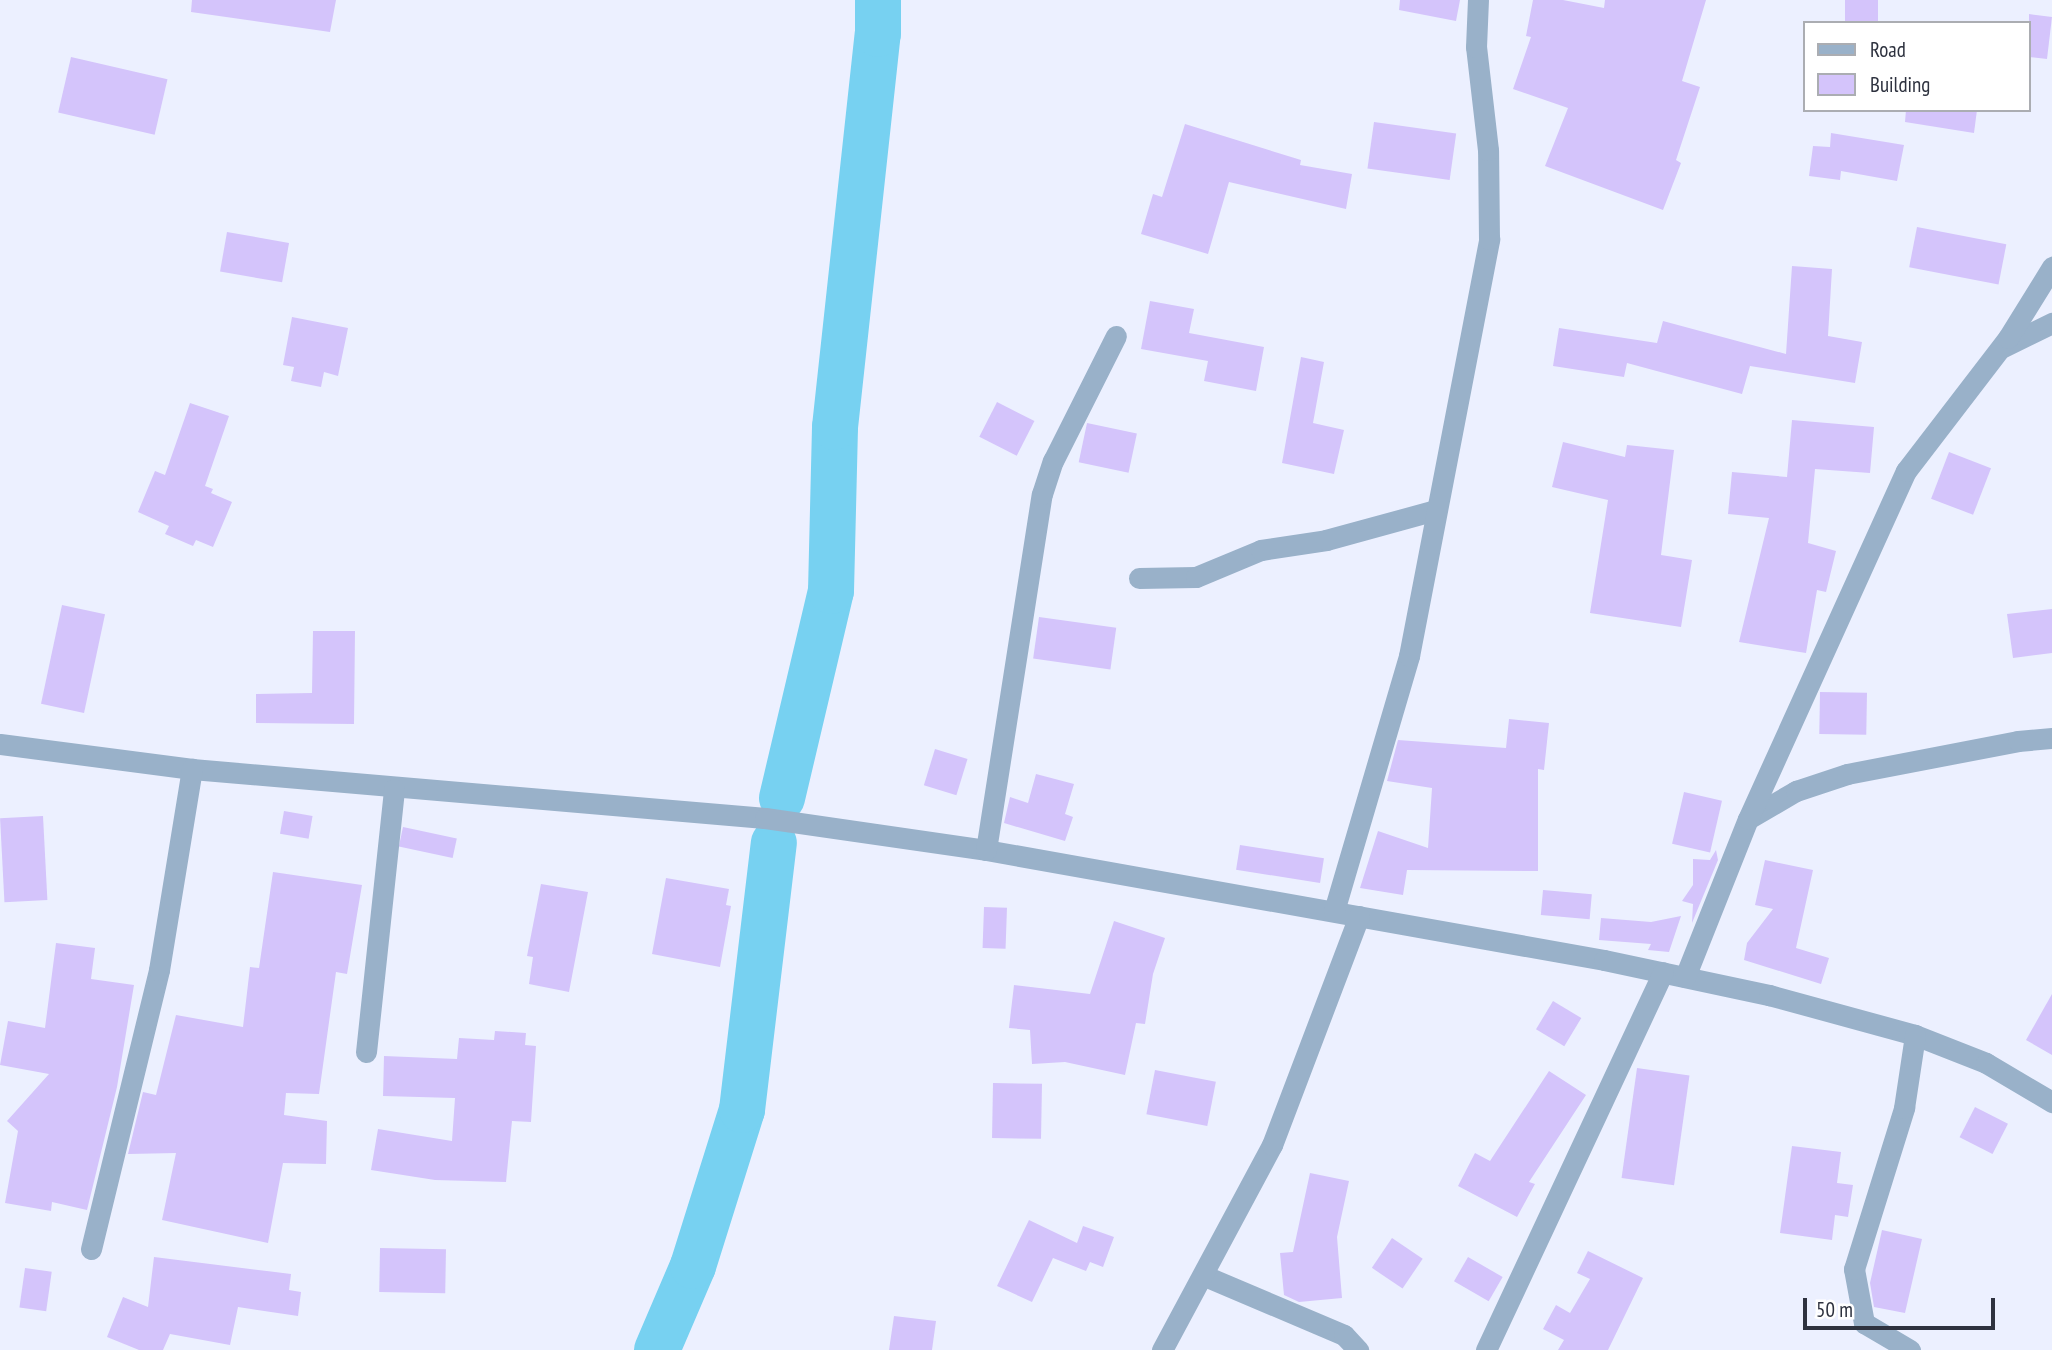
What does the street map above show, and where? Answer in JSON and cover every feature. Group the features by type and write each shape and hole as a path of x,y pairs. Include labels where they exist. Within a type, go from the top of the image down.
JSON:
{"street":[{"path":"1334,911 1409,656 1489,239 1488,150 1476,47 1478,0"},
{"path":"1685,977 1748,819 1906,471 2001,348 2052,267"},
{"path":"2001,348 2052,323"},
{"path":"986,850 1042,494 1053,461 1116,336"},
{"path":"1139,578 1196,577 1261,550 1326,540 1436,510"},
{"path":"1748,819 1796,791 1847,774 2018,741 2052,738"},
{"path":"0,744 192,769 394,789 765,818 986,850 1334,911 1685,977 1915,1035 1986,1063 2052,1102"},
{"path":"91,1249 159,970 192,769"},
{"path":"366,1052 394,789"},
{"path":"1162,1350 1205,1276 1272,1144 1359,916"},
{"path":"1486,1350 1663,972"},
{"path":"1910,1350 1864,1323 1854,1269 1904,1108 1915,1035"},
{"path":"1205,1276 1344,1335 1358,1350"}],"building":[{"path":"192,0 336,0 330,32 191,12"},
{"path":"1400,0 1460,0 1456,21 1399,10"},
{"path":"1533,0 1563,0 1604,8 1605,0 1706,0 1682,81 1700,87 1676,160 1681,163 1663,210 1545,166 1568,108 1513,89 1531,37 1526,36"},
{"path":"1845,0 1878,0 1878,21 1845,21"},
{"path":"2029,14 2052,17 2047,59 2031,57"},
{"path":"71,57 167,79 155,135 58,113"},
{"path":"1906,112 1977,112 1974,133 1905,122"},
{"path":"1374,122 1456,134 1450,180 1367,169"},
{"path":"1185,124 1301,160 1300,165 1352,174 1346,209 1229,182 1208,254 1141,234 1153,194 1162,197"},
{"path":"1831,133 1904,145 1897,181 1841,171 1840,180 1809,176 1813,146 1830,147"},
{"path":"1917,227 2006,244 1999,285 1909,267"},
{"path":"227,232 289,243 282,282 220,271"},
{"path":"1792,266 1832,269 1828,336 1862,342 1855,383 1750,366 1742,394 1627,363 1624,377 1553,366 1559,328 1657,343 1663,321 1786,354"},
{"path":"1150,301 1194,309 1189,333 1264,347 1256,391 1204,381 1208,361 1141,349"},
{"path":"292,317 348,328 338,376 324,372 321,387 291,381 294,367 283,365"},
{"path":"1301,357 1324,362 1313,423 1344,430 1334,474 1282,463"},
{"path":"997,402 1034,421 1017,456 979,437"},
{"path":"190,403 229,416 205,486 213,489 211,493 232,502 213,547 196,540 193,546 165,534 169,526 138,512 155,471 165,475"},
{"path":"1792,420 1874,427 1870,473 1815,469 1808,543 1836,551 1826,592 1817,590 1806,653 1739,642 1769,518 1728,514 1732,472 1787,477"},
{"path":"1087,423 1137,434 1129,473 1079,462"},
{"path":"1563,442 1625,457 1627,445 1674,450 1661,555 1692,560 1681,627 1590,613 1608,500 1552,487"},
{"path":"1949,452 1991,468 1973,515 1931,499"},
{"path":"62,605 105,614 84,713 41,704"},
{"path":"2052,609 2052,653 2013,658 2007,614"},
{"path":"1039,617 1116,628 1110,669 1033,659"},
{"path":"313,631 355,631 354,724 256,723 256,694 312,693"},
{"path":"1820,692 1867,693 1866,735 1819,734"},
{"path":"1509,719 1549,723 1544,770 1538,769 1538,871 1407,870 1403,895 1360,888 1378,831 1428,848 1432,788 1387,781 1398,740 1506,748"},
{"path":"935,749 968,759 956,795 924,785"},
{"path":"1036,774 1074,784 1065,814 1073,817 1065,841 1004,823 1010,797 1028,803"},
{"path":"1684,792 1722,801 1710,852 1672,844"},
{"path":"284,811 313,816 309,839 280,834"},
{"path":"43,816 47,900 4,902 0,818"},
{"path":"403,827 457,838 453,858 399,847"},
{"path":"1240,845 1324,858 1320,883 1236,870"},
{"path":"1716,850 1718,860 1692,923 1693,904 1682,901 1693,885 1693,859 1710,860"},
{"path":"1765,860 1813,870 1796,948 1829,958 1821,984 1744,960 1747,943 1773,909 1755,905"},
{"path":"273,872 362,885 347,974 336,972 319,1094 286,1093 284,1115 327,1121 326,1164 283,1163 268,1243 162,1220 176,1153 128,1154 143,1092 156,1095 176,1015 243,1027 250,967 259,968"},
{"path":"666,878 729,889 726,905 731,906 720,967 652,954"},
{"path":"541,884 588,892 569,992 529,984 533,957 527,956"},
{"path":"1543,890 1592,894 1590,919 1541,915"},
{"path":"984,907 1007,908 1006,949 983,948"},
{"path":"1681,916 1669,952 1648,950 1651,944 1599,940 1601,918 1651,922"},
{"path":"1114,921 1165,938 1153,974 1145,1024 1136,1023 1125,1075 1065,1062 1032,1064 1030,1030 1009,1028 1014,985 1090,994"},
{"path":"56,943 95,948 91,979 134,985 117,1087 87,1210 52,1202 51,1211 5,1203 18,1131 7,1121 49,1074 0,1065 8,1021 45,1028"},
{"path":"2052,994 2052,1055 2026,1040"},
{"path":"1553,1001 1581,1018 1564,1046 1536,1029"},
{"path":"495,1031 526,1033 525,1045 536,1046 531,1122 512,1121 506,1182 435,1180 371,1170 378,1129 452,1141 455,1098 383,1096 384,1056 457,1059 459,1038 494,1040"},
{"path":"1637,1068 1689,1075 1674,1185 1622,1178"},
{"path":"1155,1070 1216,1082 1207,1126 1146,1114"},
{"path":"1549,1071 1586,1095 1529,1182 1535,1184 1517,1217 1458,1186 1475,1153 1490,1161"},
{"path":"993,1083 1042,1084 1041,1139 992,1138"},
{"path":"1975,1107 2008,1124 1993,1154 1960,1137"},
{"path":"1792,1146 1841,1152 1837,1183 1853,1185 1848,1217 1835,1215 1832,1240 1780,1233"},
{"path":"1310,1173 1349,1181 1337,1237 1342,1298 1299,1302 1284,1295 1280,1253 1293,1252"},
{"path":"1029,1220 1077,1243 1083,1226 1114,1237 1103,1267 1090,1262 1086,1271 1053,1258 1032,1302 997,1286"},
{"path":"1882,1230 1922,1239 1905,1313 1874,1307 1870,1283"},
{"path":"1392,1238 1423,1259 1403,1289 1372,1268"},
{"path":"380,1248 446,1249 445,1293 379,1292"},
{"path":"1588,1251 1643,1278 1608,1350 1558,1350 1564,1340 1543,1329 1556,1305 1570,1313 1590,1279 1577,1273"},
{"path":"154,1257 291,1274 289,1290 301,1292 298,1316 238,1307 230,1345 170,1334 163,1350 139,1350 107,1337 123,1297 148,1307"},
{"path":"1468,1257 1503,1277 1489,1301 1454,1281"},
{"path":"25,1268 52,1272 46,1311 19,1308"},
{"path":"894,1316 936,1321 932,1350 889,1350"}],"waterway":[{"path":"782,798 831,591 835,427 878,34 878,0"},
{"path":"657,1350 693,1266 742,1110 774,843"}]}
